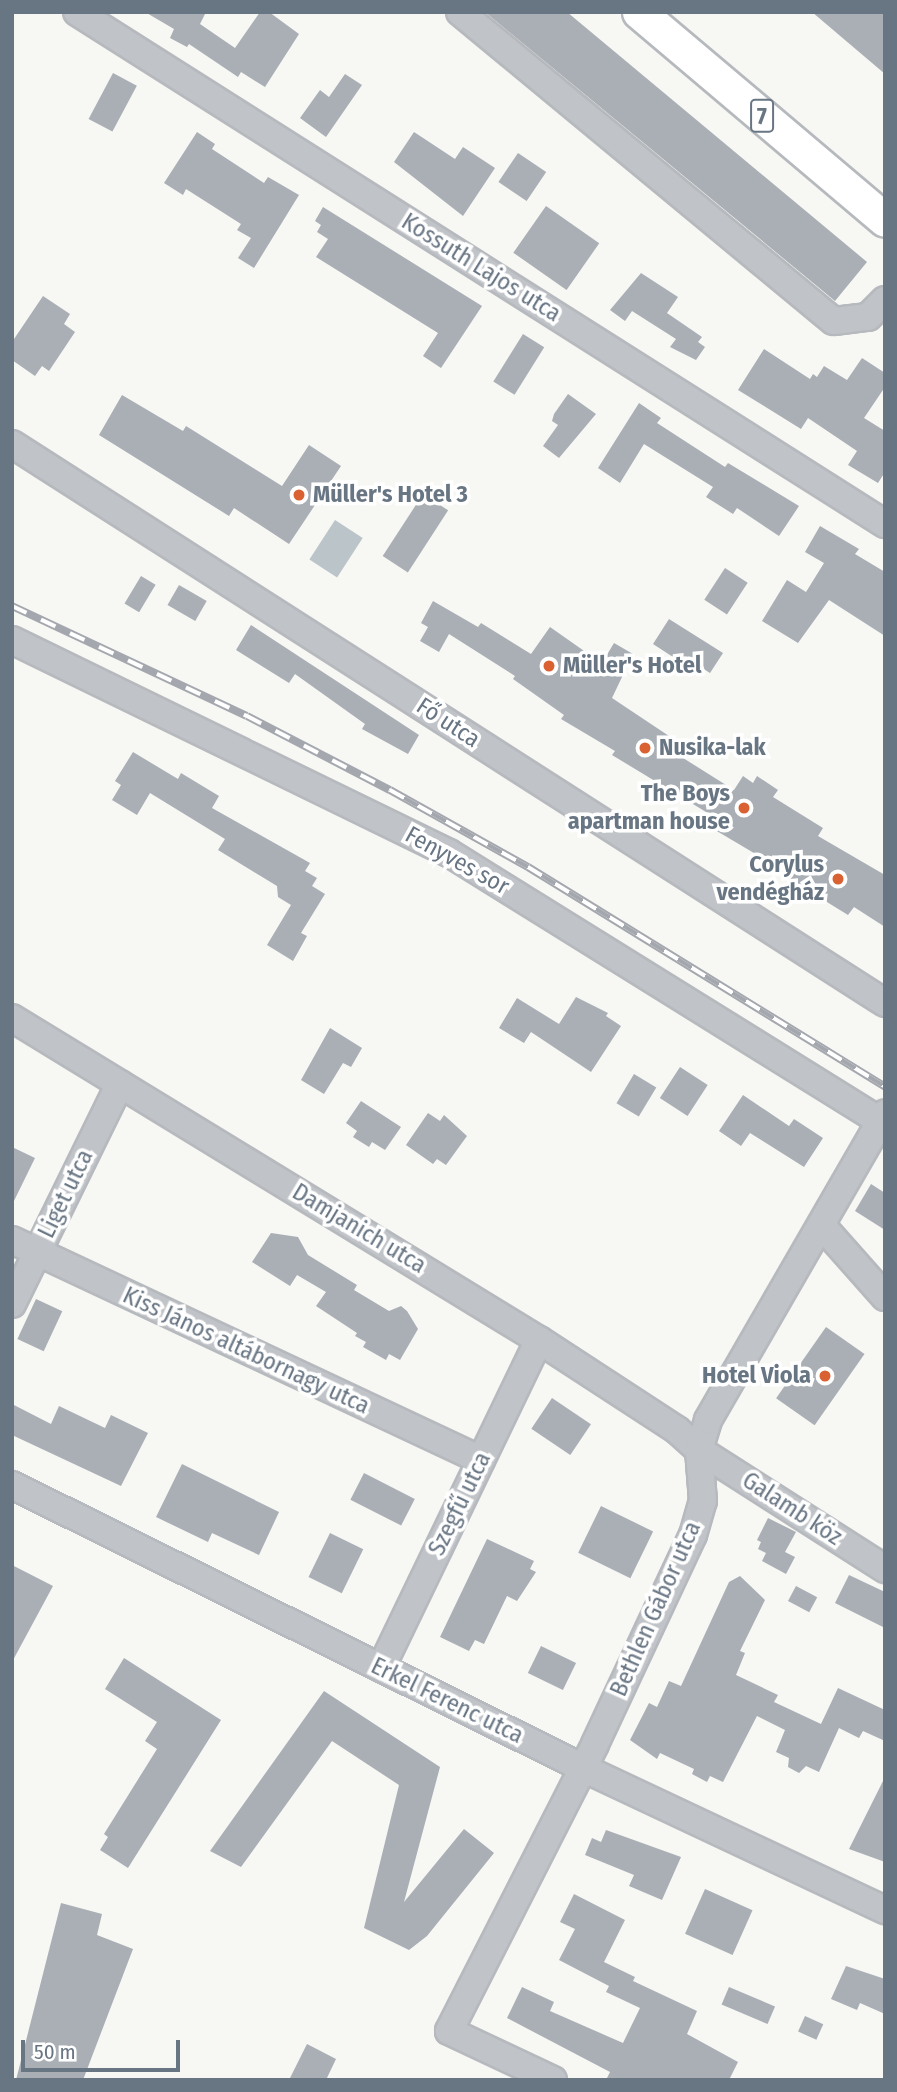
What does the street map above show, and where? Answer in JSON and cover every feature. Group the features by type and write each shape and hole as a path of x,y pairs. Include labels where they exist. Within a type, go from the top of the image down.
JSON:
{"main road":[{"name":"7","path":"639,12 885,220"}],"street":[{"name":"Kossuth Lajos utca","path":"77,12 885,524"},
{"path":"460,12 834,321 868,317 885,300"},
{"name":"Fő utca","path":"12,444 885,1003"},
{"name":"Fenyves sor","path":"12,640 449,853 883,1117"},
{"name":"Damjanich utca","path":"12,1018 539,1340 677,1430 699,1450"},
{"name":"Liget utca","path":"12,1304 120,1084"},
{"name":"Bethlen Gábor utca","path":"553,2080 449,2031 583,1768 693,1535 704,1501 699,1450 708,1420 883,1117"},
{"path":"822,1226 885,1297"},
{"name":"Kiss János altábornagy utca","path":"12,1240 481,1460"},
{"name":"Szegfű utca","path":"381,1668 539,1340"},
{"name":"Galamb köz","path":"699,1450 885,1569"},
{"name":"Erkel Ferenc utca","path":"12,1485 583,1768 885,1910"}],"shaded area":[{"path":"335,520 363,538 337,577 309,559"}],"building":[{"path":"145,12 206,12 200,24 235,48 260,12 269,12 299,34 265,87 241,72 238,77 189,44 187,47 170,38 174,29"},
{"path":"485,12 567,12 867,262 835,301"},
{"path":"812,12 885,12 885,74"},
{"path":"113,73 137,86 112,132 89,119"},
{"path":"345,74 362,85 326,137 300,118 320,90 329,97"},
{"path":"197,132 215,144 212,149 264,183 268,177 299,195 254,268 238,258 251,238 237,230 241,224 186,189 183,195 164,183"},
{"path":"414,132 455,159 463,147 495,168 463,216 394,162"},
{"path":"518,153 546,172 527,201 498,182"},
{"path":"546,206 599,243 567,290 513,253"},
{"path":"323,207 482,306 441,368 423,356 438,333 316,257 328,239 317,232 321,225 315,221"},
{"path":"641,273 678,297 667,313 702,337 698,342 705,347 696,360 670,347 676,339 632,311 625,321 610,310"},
{"path":"43,296 70,314 64,324 75,332 49,371 42,366 35,376 12,360 12,342"},
{"path":"523,334 544,347 515,395 493,381"},
{"path":"764,349 810,379 813,374 817,377 824,366 847,380 862,358 885,373 885,387 864,418 885,431 885,472 878,483 848,465 857,451 808,418 801,429 738,390"},
{"path":"568,394 596,414 559,458 543,446 558,425 552,421 554,414"},
{"path":"122,395 183,431 186,426 282,486 309,445 341,466 289,544 234,508 229,516 99,435"},
{"path":"639,403 661,418 657,423 725,467 728,463 799,506 779,536 737,508 733,514 706,497 713,487 644,444 620,483 598,468"},
{"path":"423,494 448,510 408,572 383,556"},
{"path":"820,526 859,549 855,554 885,572 885,636 829,600 798,643 762,621 787,580 806,592 824,563 805,552"},
{"path":"725,568 748,583 727,615 704,600"},
{"path":"141,576 156,585 139,612 125,603"},
{"path":"179,585 207,601 195,621 168,605"},
{"path":"433,601 478,627 481,623 531,654 550,627 597,660 600,655 605,658 614,643 633,654 612,698 678,742 672,751 734,790 743,776 753,783 757,776 778,790 773,797 823,828 818,836 885,875 885,927 854,907 848,915 757,859 759,856 710,827 716,818 612,755 615,751 561,719 564,715 513,679 515,676 449,634 439,652 420,641 428,627 421,623"},
{"path":"669,619 723,653 710,673 693,662 690,668 653,644"},
{"path":"251,625 419,735 408,754 362,729 365,724 295,674 289,683 236,650"},
{"path":"133,752 178,779 181,773 219,796 212,808 310,863 305,871 317,878 312,886 325,894 301,933 307,936 293,961 267,945 291,905 278,897 277,886 218,850 225,839 150,793 137,815 112,800 121,785 115,781"},
{"path":"576,997 608,1013 606,1016 621,1026 591,1072 531,1032 524,1043 499,1028 517,998 559,1024"},
{"path":"330,1028 362,1048 351,1067 343,1063 324,1094 301,1080"},
{"path":"680,1067 708,1085 688,1116 660,1098"},
{"path":"634,1074 656,1087 639,1117 616,1103"},
{"path":"743,1095 789,1126 794,1119 823,1138 804,1167 750,1133 741,1146 719,1131"},
{"path":"361,1101 401,1127 385,1150 372,1142 369,1147 353,1137 357,1131 346,1123"},
{"path":"428,1113 440,1121 444,1115 467,1136 446,1165 437,1159 433,1164 406,1145"},
{"path":"12,1147 35,1158 12,1205"},
{"path":"871,1184 885,1193 885,1230 855,1211"},
{"path":"271,1233 298,1237 308,1255 357,1285 354,1290 389,1311 401,1306 407,1311 418,1329 400,1360 389,1354 386,1360 363,1347 366,1342 355,1336 357,1333 316,1306 326,1292 297,1275 290,1286 252,1262"},
{"path":"36,1299 62,1311 44,1351 17,1339"},
{"path":"826,1327 865,1354 815,1425 776,1398"},
{"path":"552,1398 591,1424 570,1455 531,1429"},
{"path":"12,1404 51,1424 59,1406 105,1428 111,1415 148,1433 121,1486 12,1435"},
{"path":"182,1464 279,1512 259,1555 212,1533 208,1542 156,1517"},
{"path":"364,1473 415,1499 401,1526 350,1500"},
{"path":"601,1506 653,1531 630,1578 578,1553"},
{"path":"768,1518 796,1532 785,1552 795,1557 786,1574 762,1561 766,1553 758,1549 761,1542 757,1540"},
{"path":"330,1533 363,1549 342,1593 309,1577"},
{"path":"487,1539 534,1561 530,1569 536,1572 517,1601 507,1596 484,1644 475,1640 469,1651 440,1637"},
{"path":"12,1565 53,1586 12,1662"},
{"path":"849,1575 885,1592 885,1628 835,1603"},
{"path":"740,1576 765,1600 740,1651 745,1653 736,1675 778,1695 774,1702 821,1724 838,1688 885,1710 885,1741 863,1731 859,1738 839,1728 819,1772 806,1766 799,1773 788,1767 789,1758 776,1752 785,1730 757,1716 723,1782 710,1776 707,1782 692,1774 694,1769 660,1753 657,1759 630,1740 649,1703 657,1707 669,1681 681,1686 729,1582"},
{"path":"796,1586 817,1597 809,1612 788,1601"},
{"path":"541,1646 576,1663 563,1690 528,1673"},
{"path":"124,1658 221,1720 128,1868 100,1850 108,1837 104,1834 157,1749 145,1741 157,1722 105,1689"},
{"path":"324,1691 440,1767 404,1902 464,1829 494,1853 427,1936 409,1950 364,1928 399,1785 332,1741 241,1867 210,1851"},
{"path":"885,1777 885,1862 849,1849"},
{"path":"606,1830 681,1857 662,1900 629,1886 634,1875 585,1855 592,1838 601,1842"},
{"path":"705,1889 753,1910 733,1955 685,1934"},
{"path":"574,1894 625,1920 604,1962 635,1977 633,1981 697,2011 687,2034 738,2062 729,2080 606,2080 610,2072 507,2018 522,1987 554,2002 550,2011 623,2043 640,2008 606,1992 609,1986 559,1960 575,1929 560,1922"},
{"path":"61,1903 102,1914 97,1935 133,1949 83,2080 16,2080"},
{"path":"846,1966 885,1979 885,2014 860,2003 857,2010 831,1999"},
{"path":"729,1987 775,2007 768,2024 722,2004"},
{"path":"805,2016 823,2024 816,2040 798,2032"},
{"path":"307,2044 336,2059 326,2080 289,2080"}],"railway":[{"path":"12,606 247,716 390,790 528,867 885,1087"}],"place":[{"name":"Müller's Hotel 3","path":"299,495"},
{"name":"Müller's Hotel","path":"549,666"},
{"name":"Nusika-lak","path":"645,748"},
{"name":"The Boys apartman house","path":"744,808"},
{"name":"Corylus vendégház","path":"838,879"},
{"name":"Hotel Viola","path":"825,1376"}]}
